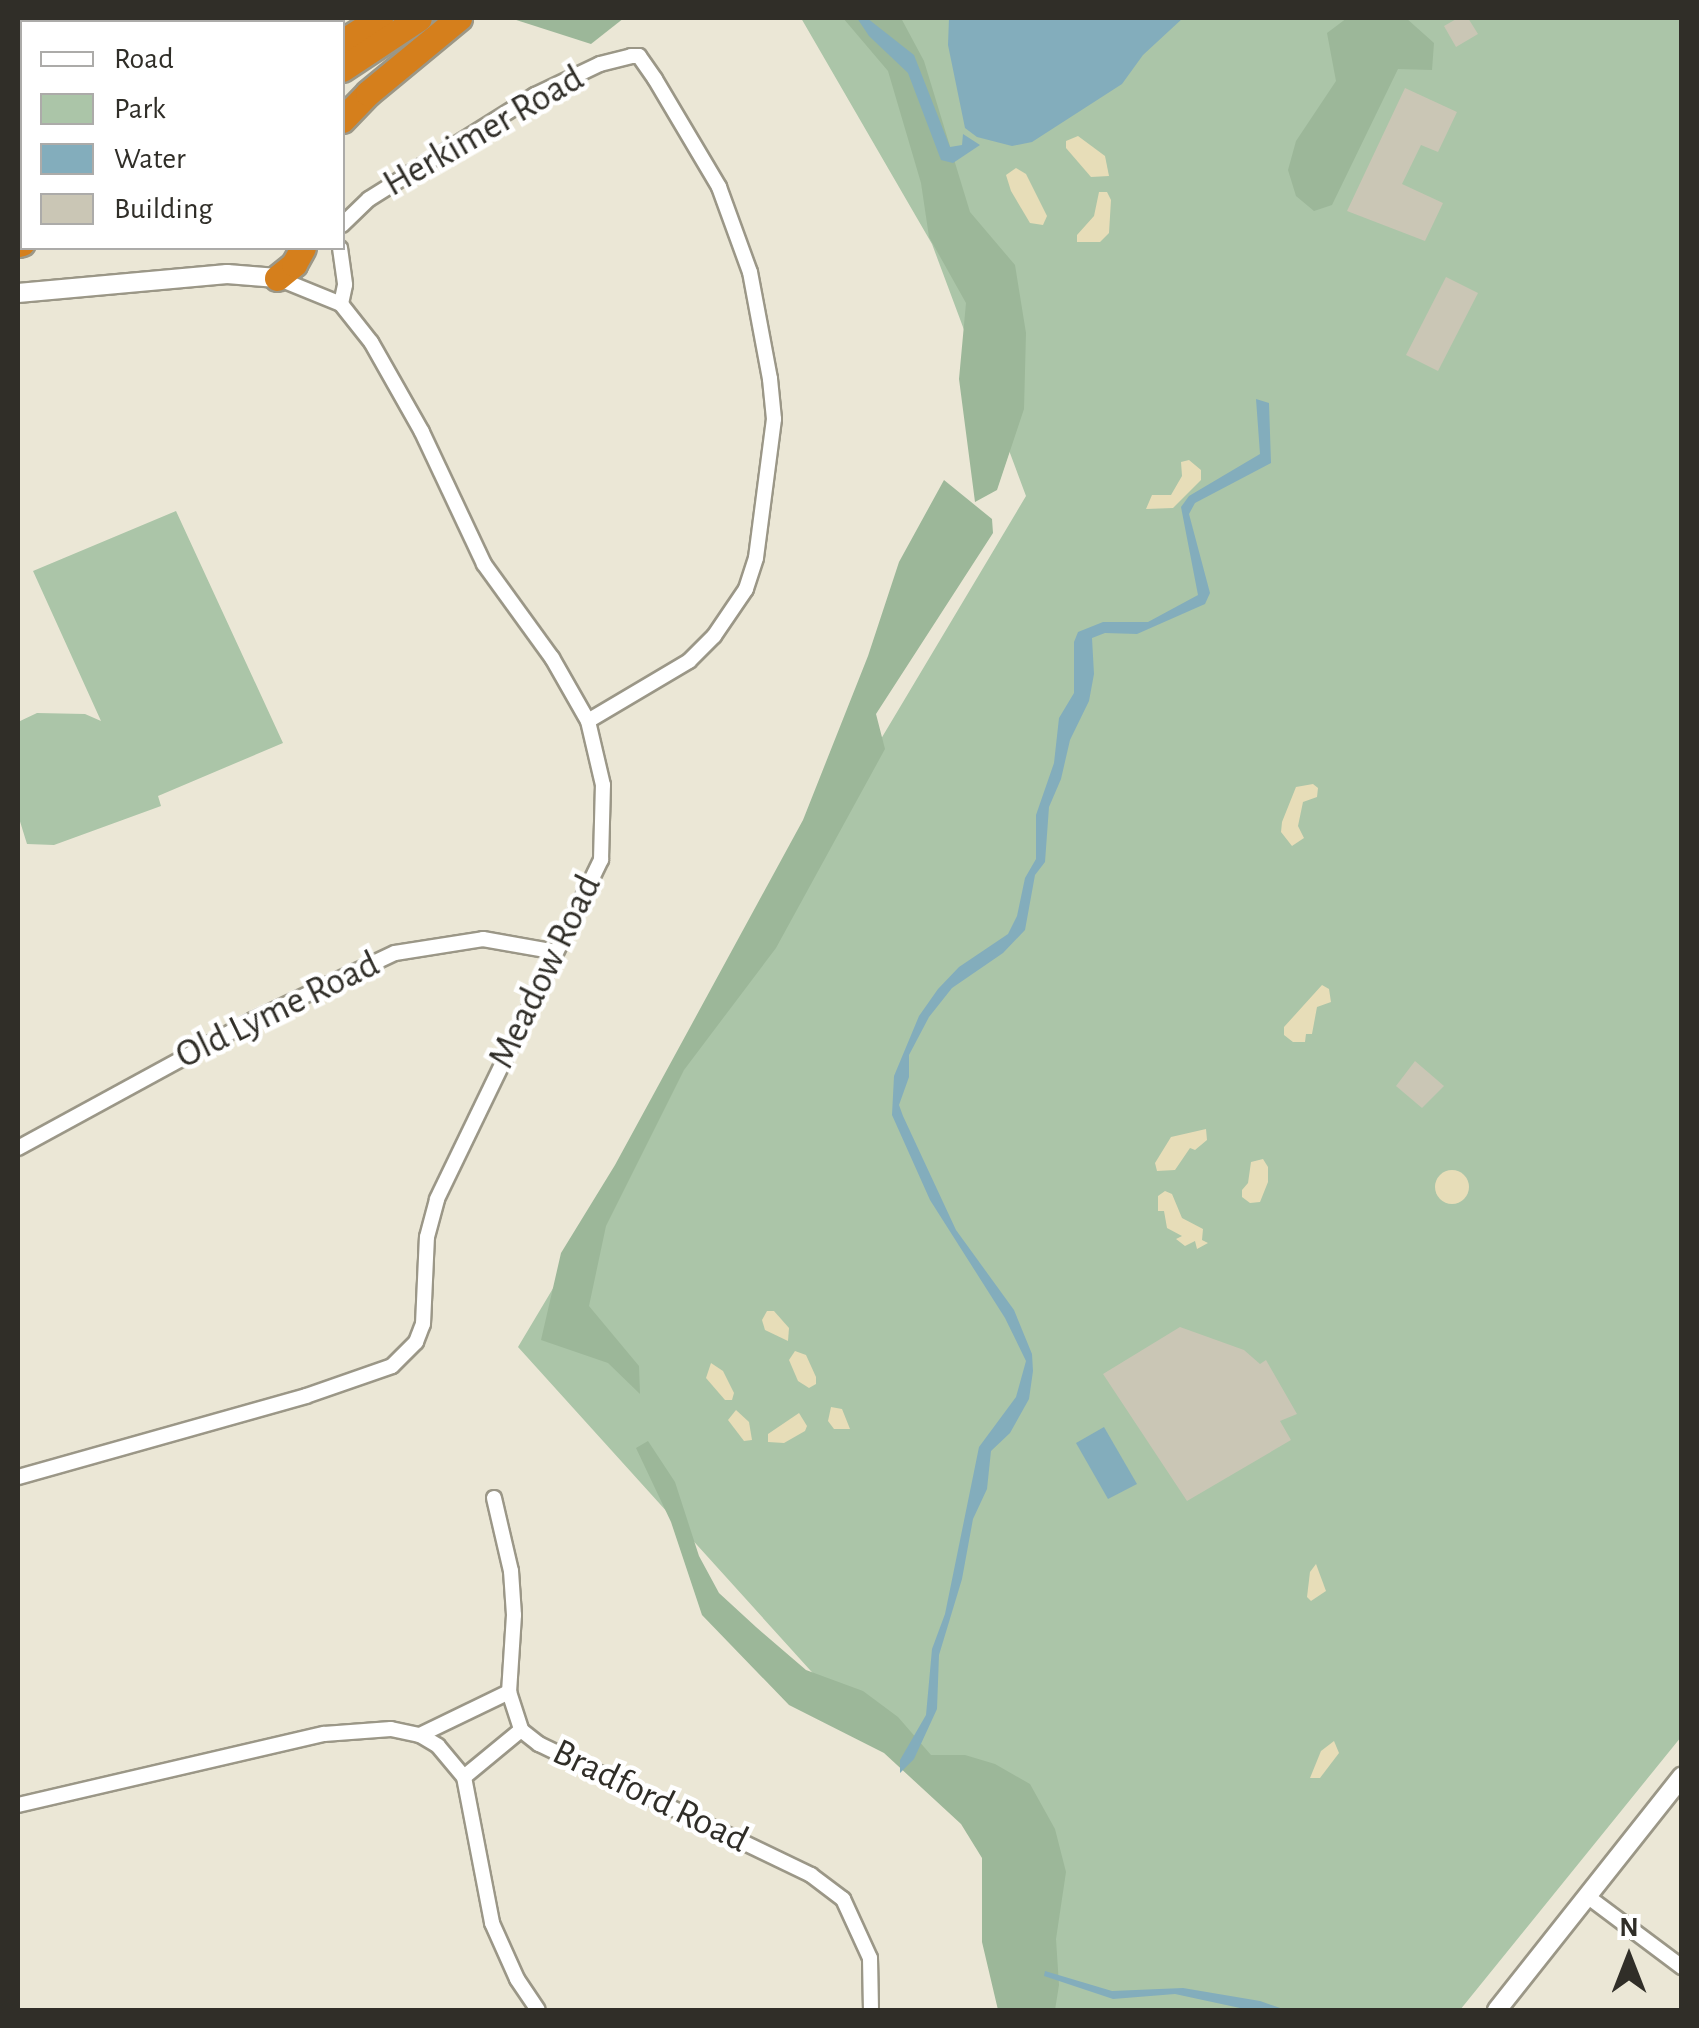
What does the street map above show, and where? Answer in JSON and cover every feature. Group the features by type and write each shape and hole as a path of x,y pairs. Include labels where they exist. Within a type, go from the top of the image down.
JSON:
{"highway":[{"path":"345,40 380,18"},
{"path":"345,67 419,18"},
{"path":"345,117 458,18"},
{"path":"277,250 277,278"},
{"path":"277,278 294,264 302,250"}],"street":[{"name":"Herkimer Road","path":"345,222 369,199 534,95 600,64 631,56 639,56 655,79 719,188 750,272 774,418 756,558 746,590 714,636 690,660 588,722"},
{"path":"18,293 227,274 277,278 341,304 345,285 340,250"},
{"name":"Meadow Road","path":"18,1477 306,1396 392,1366 416,1342 423,1324 426,1253 437,1199 601,860 605,835 603,785 588,722 552,658 484,564 388,370 341,304"},
{"name":"Old Lyme Road","path":"18,1148 253,1020 396,953 483,939 556,952"},
{"name":"Bradford Road","path":"494,1498 512,1586 509,1692 521,1730 539,1744 811,1875 843,1899 870,1958 871,2010"},
{"path":"420,1735 509,1692"},
{"path":"18,1805 324,1734 391,1729 420,1735 438,1746 464,1778 477,1828 489,1912 517,1979 538,2010"},
{"path":"464,1778 521,1730"},
{"path":"1498,2010 1682,1777"},
{"path":"1587,1896 1682,1966"}],"green space":[{"path":"510,18 624,18 591,44"},
{"path":"801,18 1681,18 1681,1737 1460,2010 1008,2010 993,1838 829,1691 518,1347 1026,496 932,244"},
{"path":"843,18 901,18 924,61 970,212 1015,265 1026,333 1024,409 997,490 975,502 959,379 966,303 929,237 921,183 888,71"},
{"path":"1347,18 1406,18 1434,43 1432,70 1398,69 1332,205 1314,211 1296,196 1288,170 1296,141 1336,81 1327,33"},
{"path":"944,480 992,519 993,533 876,714 885,749 776,948 684,1070 606,1226 589,1306 639,1366 640,1394 608,1363 541,1340 561,1253 615,1165 803,820 868,656 899,562"},
{"path":"176,511 283,743 158,796 161,806 54,845 27,844 18,815 18,722 37,713 85,714 101,721 33,571"},
{"path":"648,1441 675,1482 699,1556 719,1593 756,1627 806,1670 863,1691 898,1717 931,1755 965,1755 995,1764 1030,1784 1055,1829 1066,1872 1056,1939 1059,1985 1055,2010 998,2010 982,1942 982,1858 961,1824 884,1753 789,1705 702,1615 671,1522 636,1448"}],"sand":[{"path":"1078,136 1105,156 1109,176 1091,177 1066,148 1066,141"},
{"path":"1016,168 1026,174 1047,216 1043,225 1030,223 1011,191 1006,175"},
{"path":"1099,192 1107,192 1111,200 1109,233 1100,242 1077,242 1077,235 1094,216"},
{"path":"1189,460 1201,470 1201,480 1173,508 1146,509 1152,495 1171,495 1182,476 1181,462"},
{"path":"1313,784 1318,788 1317,797 1303,802 1298,826 1304,838 1292,846 1281,832 1282,822 1296,787"},
{"path":"1322,985 1329,989 1331,1002 1317,1007 1312,1034 1306,1034 1305,1042 1293,1042 1284,1035 1284,1027"},
{"path":"1206,1129 1207,1140 1195,1150 1190,1148 1175,1170 1157,1171 1155,1163 1171,1137"},
{"path":"1263,1159 1268,1167 1268,1182 1260,1202 1250,1203 1242,1197 1242,1190 1248,1183 1251,1162"},
{"path":"1452,1170 1464,1175 1469,1187 1464,1199 1452,1204 1440,1199 1435,1187 1440,1175"},
{"path":"1165,1191 1172,1194 1182,1218 1203,1229 1202,1240 1208,1243 1197,1249 1195,1241 1185,1246 1176,1239 1182,1236 1167,1228 1164,1211 1158,1211 1158,1196"},
{"path":"767,1311 774,1311 789,1328 788,1341 765,1330 762,1320"},
{"path":"795,1351 806,1355 816,1377 816,1384 809,1388 798,1381 789,1360"},
{"path":"711,1363 723,1371 734,1393 732,1400 725,1400 706,1378"},
{"path":"831,1407 842,1409 850,1429 834,1429 828,1421"},
{"path":"736,1410 749,1422 752,1440 744,1441 728,1420"},
{"path":"799,1413 807,1426 805,1431 784,1443 768,1442 768,1434"},
{"path":"1316,1564 1326,1591 1311,1601 1307,1597 1310,1572"},
{"path":"1334,1741 1339,1753 1320,1778 1310,1778 1321,1751"}],"water":[{"path":"857,18 867,18 914,55 950,147 962,145 963,134 980,145 953,163 941,160 908,73 869,36"},
{"path":"949,18 1183,18 1143,55 1122,84 1032,142 1012,146 977,137 965,128 948,45"},
{"path":"1256,399 1269,403 1271,463 1195,503 1189,514 1210,593 1205,604 1137,634 1105,633 1092,638 1094,674 1089,701 1070,740 1061,779 1049,807 1045,862 1035,875 1025,930 1003,953 952,988 929,1017 909,1055 909,1077 899,1105 903,1116 956,1230 1014,1310 1032,1354 1033,1371 1029,1399 1010,1433 991,1451 987,1489 973,1519 962,1579 939,1655 937,1709 914,1759 900,1773 900,1760 926,1715 932,1649 945,1614 979,1447 1016,1397 1026,1361 1005,1318 930,1200 892,1115 894,1076 919,1016 938,989 959,967 1008,934 1017,916 1025,878 1036,859 1036,815 1054,763 1059,718 1074,693 1074,642 1078,632 1103,622 1148,622 1198,595 1181,507 1189,496 1260,454"},
{"path":"1104,1427 1137,1484 1108,1499 1076,1443"},
{"path":"1045,1971 1112,1991 1183,1988 1260,2001 1286,2010 1240,2008 1175,1994 1113,1999 1044,1976"}],"building":[{"path":"1458,18 1468,18 1478,34 1456,47 1444,26"},
{"path":"1405,88 1457,112 1438,152 1421,145 1402,184 1443,203 1425,241 1347,211"},
{"path":"1446,277 1478,293 1438,371 1406,355"},
{"path":"1415,1061 1444,1086 1422,1108 1396,1086"},
{"path":"1180,1327 1244,1350 1260,1364 1266,1360 1297,1414 1280,1421 1291,1440 1187,1501 1103,1374"}]}
